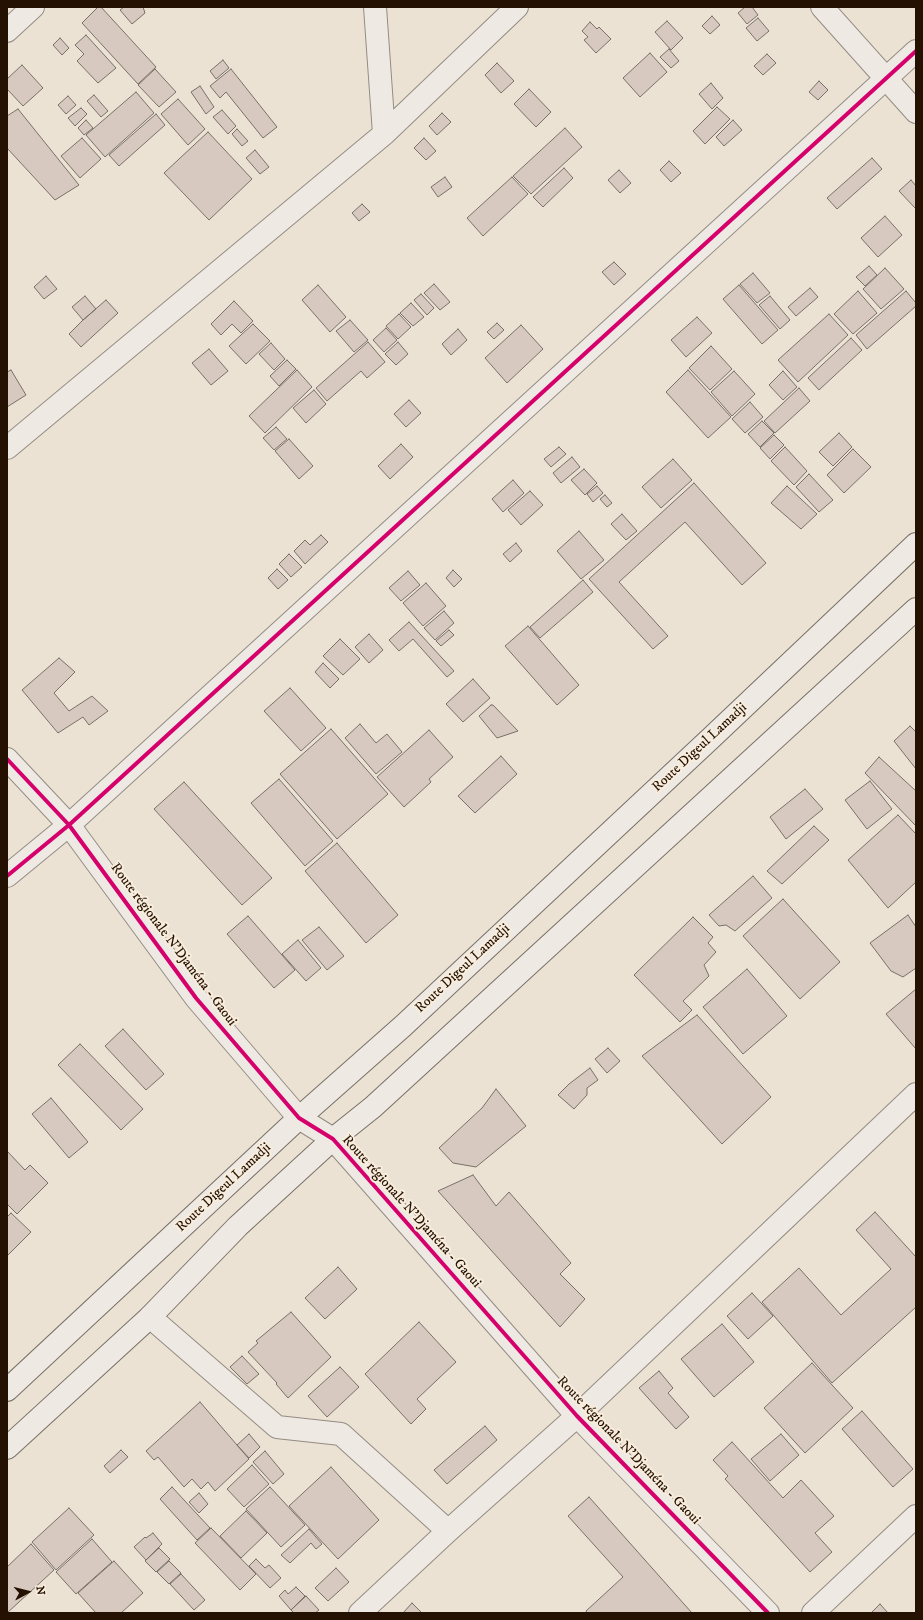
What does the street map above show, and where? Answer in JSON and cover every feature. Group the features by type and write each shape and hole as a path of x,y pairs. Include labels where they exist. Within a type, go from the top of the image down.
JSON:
{"street":[{"path":"7,31 33,7"},
{"path":"375,7 384,134"},
{"path":"7,448 384,134 517,7"},
{"path":"822,7 916,112"},
{"path":"7,876 69,825 916,51"},
{"name":"Route Digeul Lamadji","path":"7,1390 299,1118 403,1026 916,544"},
{"path":"7,1448 150,1317 238,1226 333,1140 373,1107 916,609"},
{"name":"Route régionale N'Djaména - Gaoui","path":"7,759 69,825 196,998 299,1118 333,1140 577,1416 768,1613"},
{"path":"360,1613 448,1531 577,1416 916,1094"},
{"path":"150,1317 277,1426 341,1434 448,1531"},
{"path":"813,1613 916,1516"}],"building":[{"path":"98,7 101,7 156,67 138,84 82,23"},
{"path":"124,7 143,7 145,13 132,24 120,10"},
{"path":"745,7 752,7 758,15 747,24 738,13"},
{"path":"712,16 720,25 710,34 702,26"},
{"path":"758,18 769,31 757,41 746,28"},
{"path":"667,21 683,38 671,50 655,32"},
{"path":"590,22 597,29 599,27 611,39 596,53 584,40 588,37 582,31"},
{"path":"86,35 116,68 98,83 77,61 84,54 75,45"},
{"path":"60,38 69,48 62,55 53,45"},
{"path":"669,49 679,61 671,68 660,57"},
{"path":"650,53 667,72 640,97 623,78"},
{"path":"767,54 776,63 763,75 754,66"},
{"path":"223,60 229,68 216,79 210,71"},
{"path":"497,63 514,81 501,93 485,75"},
{"path":"22,65 43,88 23,106 7,89 7,79"},
{"path":"155,69 176,92 159,107 138,85"},
{"path":"231,69 277,127 263,138 226,92 220,98 210,86"},
{"path":"819,81 828,90 818,100 809,92"},
{"path":"711,83 723,98 712,109 699,94"},
{"path":"200,86 214,107 206,114 191,92"},
{"path":"529,89 551,112 536,127 514,104"},
{"path":"136,92 154,113 105,157 86,135"},
{"path":"94,95 108,111 101,117 87,101"},
{"path":"68,96 76,105 66,114 58,105"},
{"path":"178,99 205,129 188,145 161,114"},
{"path":"717,107 730,119 705,144 693,131"},
{"path":"81,108 87,114 75,126 68,118"},
{"path":"18,109 79,185 55,200 7,148 7,116"},
{"path":"222,110 236,126 228,134 213,117"},
{"path":"442,113 451,122 437,135 429,126"},
{"path":"156,114 165,125 119,166 109,155"},
{"path":"86,120 93,128 84,135 78,128"},
{"path":"733,120 742,130 724,146 716,137"},
{"path":"565,128 582,147 531,194 513,176"},
{"path":"237,129 248,141 242,146 232,134"},
{"path":"208,132 252,179 209,220 164,173"},
{"path":"82,138 101,159 80,178 61,156"},
{"path":"424,138 436,151 426,160 414,148"},
{"path":"255,150 269,167 260,174 246,158"},
{"path":"872,158 882,169 837,209 827,198"},
{"path":"669,161 681,173 671,182 660,170"},
{"path":"564,168 573,178 543,207 533,197"},
{"path":"619,170 631,183 620,193 608,180"},
{"path":"445,177 452,187 438,197 431,187"},
{"path":"512,177 528,194 483,236 467,218"},
{"path":"911,180 916,186 916,209 899,191"},
{"path":"362,204 370,212 359,221 352,213"},
{"path":"885,216 902,235 878,257 861,238"},
{"path":"614,262 626,274 614,285 602,272"},
{"path":"869,266 877,275 865,286 856,277"},
{"path":"885,268 904,289 881,309 863,289"},
{"path":"753,273 770,293 757,303 740,284"},
{"path":"46,276 57,289 44,299 34,287"},
{"path":"434,284 450,302 440,310 424,293"},
{"path":"318,285 346,317 330,332 302,300"},
{"path":"739,285 778,330 762,344 723,299"},
{"path":"810,288 818,297 796,316 788,307"},
{"path":"858,291 877,313 853,334 834,314"},
{"path":"906,291 916,303 916,306 867,349 856,335"},
{"path":"421,294 434,308 427,315 414,300"},
{"path":"85,296 96,309 83,320 72,307"},
{"path":"770,296 790,320 780,329 759,305"},
{"path":"106,300 118,313 81,347 69,334"},
{"path":"234,301 253,321 241,333 232,324 221,335 211,324"},
{"path":"411,303 424,317 413,326 400,313"},
{"path":"399,314 411,327 398,339 386,326"},
{"path":"829,314 848,335 798,382 778,360"},
{"path":"697,317 712,333 686,357 671,340"},
{"path":"350,320 368,340 354,352 336,331"},
{"path":"497,323 504,330 494,339 487,332"},
{"path":"253,324 270,341 246,364 229,346"},
{"path":"521,325 543,349 507,383 485,358"},
{"path":"386,328 397,340 384,352 373,340"},
{"path":"458,329 467,340 451,355 442,344"},
{"path":"851,338 862,350 819,390 808,378"},
{"path":"368,342 385,362 367,378 361,371 327,401 316,388"},
{"path":"398,342 408,354 396,365 385,354"},
{"path":"271,343 285,359 274,370 259,354"},
{"path":"711,346 732,369 710,390 689,368"},
{"path":"209,349 228,371 211,385 192,363"},
{"path":"287,360 296,369 279,386 270,376"},
{"path":"11,370 26,395 7,407 7,372"},
{"path":"297,370 312,387 265,433 249,416"},
{"path":"688,370 731,417 708,438 666,392"},
{"path":"734,371 755,394 732,416 711,392"},
{"path":"783,371 797,387 783,400 769,385"},
{"path":"799,388 810,401 775,433 764,421"},
{"path":"314,390 326,404 306,423 293,408"},
{"path":"409,400 421,413 406,427 394,414"},
{"path":"750,402 763,417 745,433 732,419"},
{"path":"762,421 774,433 760,447 748,434"},
{"path":"276,427 287,439 274,450 263,438"},
{"path":"839,433 852,447 833,466 819,452"},
{"path":"774,435 784,445 770,459 760,448"},
{"path":"289,439 313,466 299,479 275,451"},
{"path":"401,444 413,457 390,479 378,466"},
{"path":"559,447 566,454 551,467 544,459"},
{"path":"785,447 807,471 794,485 771,461"},
{"path":"853,449 871,467 844,493 827,475"},
{"path":"572,457 580,467 561,483 553,473"},
{"path":"673,459 692,480 661,508 642,487"},
{"path":"584,469 597,483 585,495 571,480"},
{"path":"809,474 833,500 819,512 796,487"},
{"path":"513,480 524,493 503,512 492,499"},
{"path":"694,483 766,563 742,585 685,522 619,582 668,636 653,649 589,579"},
{"path":"597,486 603,493 593,502 587,494"},
{"path":"787,486 817,514 801,529 771,503"},
{"path":"530,491 543,505 521,525 508,510"},
{"path":"605,495 612,503 607,507 600,499"},
{"path":"622,514 637,531 626,540 611,524"},
{"path":"579,531 604,560 581,579 557,551"},
{"path":"321,535 328,542 305,564 294,551 305,540 310,545"},
{"path":"516,543 522,551 510,562 503,554"},
{"path":"289,554 302,567 291,577 279,564"},
{"path":"277,569 288,580 278,589 268,578"},
{"path":"453,570 462,579 454,587 446,578"},
{"path":"408,571 420,585 401,601 389,588"},
{"path":"583,580 593,592 540,638 530,627"},
{"path":"426,583 446,606 423,626 403,603"},
{"path":"444,611 454,623 435,640 424,628"},
{"path":"409,622 454,671 447,677 413,639 399,651 389,640"},
{"path":"528,626 579,685 557,705 505,646"},
{"path":"449,630 454,635 441,646 436,641"},
{"path":"369,634 383,650 369,663 355,647"},
{"path":"340,639 360,659 343,675 323,656"},
{"path":"59,658 75,672 54,693 69,711 92,696 108,711 89,725 83,717 58,733 22,690"},
{"path":"323,663 339,679 330,688 315,672"},
{"path":"473,679 490,698 463,722 446,704"},
{"path":"290,688 326,728 301,751 264,711"},
{"path":"491,705 493,705 518,731 497,738 479,716"},
{"path":"360,724 376,743 387,734 402,752 376,774 345,738"},
{"path":"910,726 916,732 916,769 894,741"},
{"path":"331,729 388,794 337,839 280,774"},
{"path":"429,730 453,757 429,779 431,782 404,807 377,777"},
{"path":"501,756 517,774 475,813 458,796"},
{"path":"879,757 916,791 916,826 865,773"},
{"path":"279,779 333,841 305,866 251,803"},
{"path":"870,781 892,809 867,829 845,800"},
{"path":"184,782 272,878 242,905 154,809"},
{"path":"805,789 823,809 786,839 770,817"},
{"path":"898,815 916,834 916,882 888,908 848,860"},
{"path":"814,826 829,840 782,884 767,871"},
{"path":"337,843 398,915 366,943 305,871"},
{"path":"753,876 772,898 735,931 726,925 719,926 709,915"},
{"path":"783,899 840,962 800,999 743,936"},
{"path":"908,915 916,927 916,968 903,977 891,971 870,943"},
{"path":"248,916 295,970 274,988 227,934"},
{"path":"693,917 713,937 708,943 716,952 704,965 709,976 683,1001 692,1010 680,1022 634,975"},
{"path":"319,927 344,956 327,970 302,940"},
{"path":"298,940 321,968 306,981 282,954"},
{"path":"747,969 787,1016 743,1054 703,1007"},
{"path":"916,989 916,1049 886,1014"},
{"path":"697,1015 771,1097 722,1144 642,1056"},
{"path":"123,1029 164,1074 146,1090 105,1046"},
{"path":"80,1044 143,1109 121,1130 58,1065"},
{"path":"608,1048 620,1061 607,1073 595,1059"},
{"path":"590,1068 598,1080 587,1088 587,1095 574,1109 558,1095 569,1084"},
{"path":"496,1089 526,1126 476,1167 453,1163 439,1148 482,1108"},
{"path":"51,1098 88,1142 69,1158 32,1114"},
{"path":"7,1151 25,1170 30,1165 48,1183 17,1214 7,1204"},
{"path":"473,1175 496,1206 509,1192 571,1263 560,1274 585,1299 560,1327 438,1191"},
{"path":"875,1212 916,1257 916,1307 832,1383 762,1302 799,1268 841,1315 891,1269 856,1230"},
{"path":"11,1213 31,1232 7,1256 7,1217"},
{"path":"338,1267 357,1289 325,1319 305,1298"},
{"path":"752,1293 773,1316 748,1339 727,1316"},
{"path":"291,1312 331,1357 288,1398 276,1384 277,1383 248,1352 258,1343 256,1341"},
{"path":"419,1322 456,1362 417,1399 426,1409 411,1424 365,1374"},
{"path":"722,1324 754,1362 714,1397 681,1359"},
{"path":"242,1356 259,1374 247,1384 230,1367"},
{"path":"812,1363 853,1408 805,1453 764,1408"},
{"path":"340,1367 359,1387 327,1417 308,1396"},
{"path":"659,1371 673,1388 668,1393 689,1417 676,1429 639,1388"},
{"path":"200,1402 249,1459 215,1491 208,1482 201,1489 192,1479 184,1487 158,1457 154,1460 146,1451"},
{"path":"862,1411 913,1469 893,1487 842,1429"},
{"path":"485,1426 497,1440 447,1484 434,1470"},
{"path":"249,1434 260,1447 249,1458 237,1445"},
{"path":"781,1434 799,1455 770,1481 751,1459"},
{"path":"732,1442 783,1498 801,1480 834,1516 815,1533 832,1552 810,1572 725,1479 728,1476 713,1460"},
{"path":"121,1450 128,1457 110,1473 104,1466"},
{"path":"265,1451 284,1474 273,1484 253,1462"},
{"path":"252,1465 269,1484 244,1507 227,1489"},
{"path":"331,1467 379,1520 338,1559 289,1506"},
{"path":"172,1487 210,1528 197,1540 160,1499"},
{"path":"270,1487 305,1525 281,1547 246,1509"},
{"path":"199,1493 208,1504 199,1513 189,1502"},
{"path":"589,1497 692,1613 587,1613 586,1611 623,1577 568,1516"},
{"path":"69,1508 94,1535 56,1570 32,1542"},
{"path":"246,1511 267,1533 241,1558 220,1536"},
{"path":"211,1528 256,1574 240,1590 195,1543"},
{"path":"309,1529 322,1544 316,1549 311,1543 290,1563 281,1555"},
{"path":"153,1533 162,1544 146,1560 134,1547 145,1537 146,1538"},
{"path":"92,1539 112,1562 76,1594 56,1572"},
{"path":"31,1544 54,1570 7,1613 7,1567"},
{"path":"159,1548 170,1559 156,1572 145,1561"},
{"path":"256,1559 265,1568 269,1565 281,1578 270,1588 249,1566"},
{"path":"114,1561 143,1593 121,1613 96,1613 78,1593"},
{"path":"169,1561 181,1573 169,1584 157,1572"},
{"path":"336,1568 349,1582 328,1601 315,1588"},
{"path":"181,1574 205,1600 194,1610 170,1584"},
{"path":"296,1587 305,1596 291,1610 279,1596 285,1590 288,1594"},
{"path":"306,1596 319,1610 315,1613 294,1613 291,1610"},
{"path":"412,1603 422,1613 403,1613"},
{"path":"880,1604 888,1613 871,1613"}],"cycle path":[{"path":"7,876 69,825 916,51"},
{"path":"7,759 69,825 196,998 299,1118 333,1139 577,1416 768,1613"}]}
